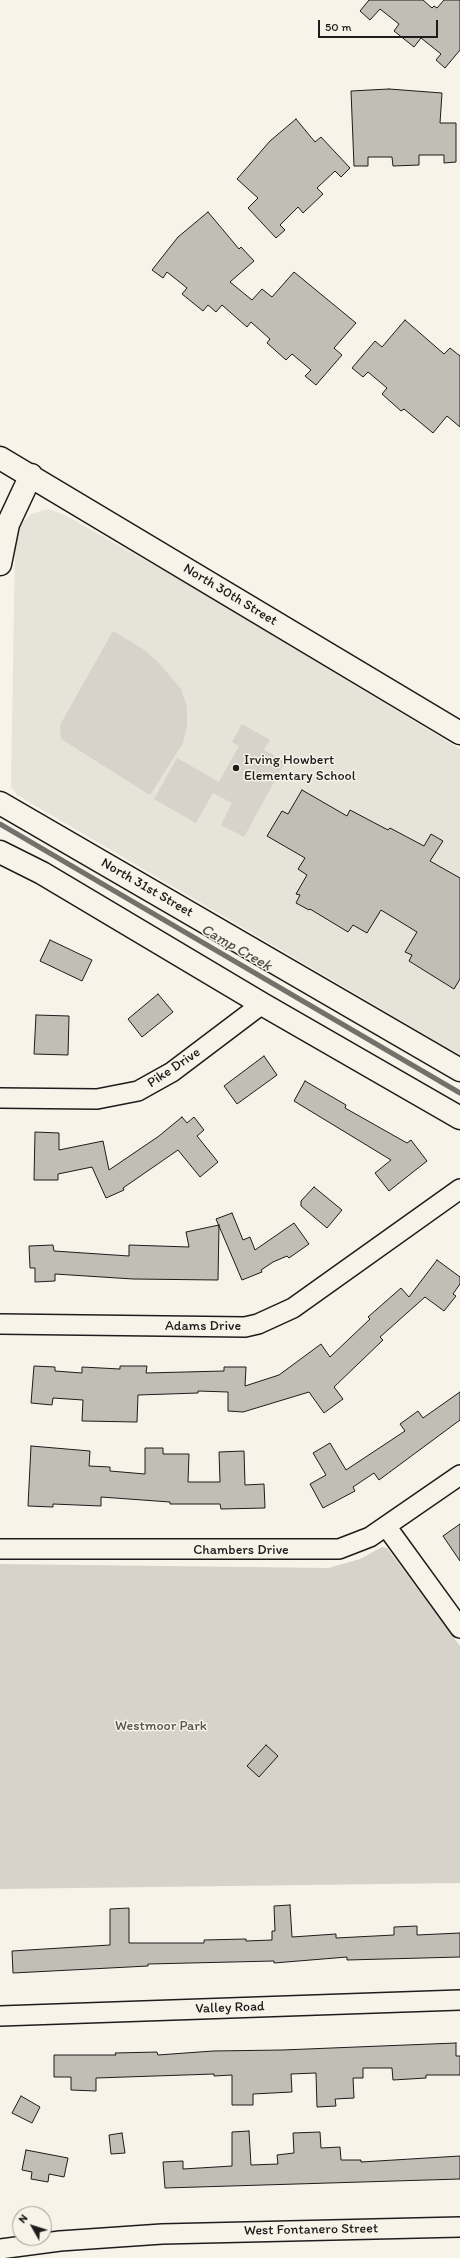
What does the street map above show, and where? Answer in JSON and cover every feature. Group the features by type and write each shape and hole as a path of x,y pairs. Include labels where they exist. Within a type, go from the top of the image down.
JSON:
{"main road":[{"name":"North 30th Street","path":"0,458 31,475 460,733"},
{"path":"0,564 8,524 31,475"},
{"name":"North 31st Street","path":"0,803 460,1070"},
{"path":"0,852 42,873 262,1004 460,1118"}],"street":[{"name":"Pike Drive","path":"0,1098 97,1099 138,1091 172,1072 262,1004"},
{"name":"Adams Drive","path":"0,1324 245,1327 258,1324 293,1308 460,1189"},
{"name":"Chambers Drive","path":"0,1549 322,1551 339,1549 355,1544 386,1526 460,1475"},
{"path":"386,1526 460,1628"},
{"name":"Valley Road","path":"0,2016 460,2000"},
{"name":"West Fontanero Street","path":"0,2248 60,2241 162,2234 460,2227"}],"shaded area":[{"name":"Irving Howbert Elementary School","path":"49,509 65,515 198,590 460,749 460,1055 17,795 11,787 15,546 20,525 31,514"}],"green space":[{"path":"113,631 143,649 158,662 181,689 187,707 187,726 183,743 150,795 61,739 60,725"},
{"path":"242,724 270,740 264,750 285,762 244,837 221,825 232,803 213,793 196,823 154,799 177,758 219,782 239,746 232,742"},
{"name":"Westmoor Park","path":"382,1547 387,1548 460,1646 460,1883 0,1889 0,1564 328,1568 360,1559"}],"building":[{"path":"369,0 423,0 432,8 434,6 437,8 444,0 460,0 460,50 445,68 436,60 441,54 421,38 414,47 394,31 399,24 380,9 370,20 360,11"},
{"path":"389,89 442,93 440,123 456,123 456,162 444,163 444,155 419,155 419,165 393,166 392,157 368,157 368,166 354,166 351,91"},
{"path":"296,119 315,142 321,137 350,168 341,177 335,171 317,188 323,194 303,213 298,207 280,225 285,230 276,238 248,208 258,198 237,179 270,141"},
{"path":"208,212 239,249 241,247 254,261 230,282 252,300 262,289 272,297 294,272 356,323 334,348 342,355 316,385 305,376 311,370 292,354 286,360 267,343 270,339 251,322 247,327 222,305 216,312 208,305 203,311 182,294 187,288 167,272 163,278 152,270 178,237"},
{"path":"405,320 444,354 450,348 460,356 460,427 447,416 433,433 404,409 401,411 382,394 387,388 368,372 363,377 352,368 375,341 382,347"},
{"path":"302,790 347,816 350,810 388,830 390,828 424,846 431,834 443,841 430,861 460,878 460,979 454,989 409,961 412,955 405,952 417,932 381,910 367,933 353,925 348,932 310,909 309,910 296,903 300,895 296,894 307,875 298,869 305,858 267,836 282,811 288,814"},
{"path":"50,940 92,960 82,981 40,961"},
{"path":"158,994 173,1012 142,1037 128,1019"},
{"path":"36,1015 69,1016 68,1055 34,1054"},
{"path":"264,1056 277,1075 237,1104 224,1086"},
{"path":"305,1081 346,1105 345,1108 407,1143 411,1140 427,1161 389,1191 375,1173 391,1160 294,1101"},
{"path":"182,1117 187,1123 194,1117 204,1130 197,1136 218,1162 200,1177 178,1150 123,1188 124,1190 106,1198 92,1167 58,1174 58,1180 34,1180 35,1132 59,1133 59,1150 103,1141 109,1170 159,1136"},
{"path":"314,1187 342,1210 327,1228 301,1206 301,1201"},
{"path":"232,1213 243,1240 250,1237 255,1250 294,1223 309,1244 289,1258 287,1256 273,1262 261,1270 262,1272 242,1280 216,1219"},
{"path":"219,1225 218,1280 133,1279 55,1274 55,1281 35,1282 35,1268 30,1268 29,1246 53,1245 54,1251 129,1256 129,1245 189,1247 186,1232"},
{"path":"437,1260 460,1277 460,1284 453,1294 456,1296 444,1311 425,1297 380,1337 383,1340 334,1387 343,1399 324,1413 309,1392 243,1412 228,1411 228,1392 198,1391 198,1393 138,1395 137,1422 82,1421 83,1400 53,1398 52,1405 31,1403 34,1366 55,1367 55,1371 82,1373 82,1367 120,1369 120,1366 147,1366 146,1373 224,1371 224,1367 246,1367 245,1386 279,1375 321,1344 330,1357 370,1319 368,1317 401,1288 409,1297"},
{"path":"460,1392 460,1420 379,1480 374,1473 353,1487 355,1491 323,1508 310,1484 326,1475 313,1453 330,1443 346,1470 405,1431 400,1424 418,1411 423,1418"},
{"path":"31,1446 90,1451 89,1466 110,1467 110,1471 145,1474 145,1448 163,1448 163,1454 189,1454 188,1482 220,1482 219,1452 244,1451 245,1485 264,1484 265,1508 221,1509 220,1504 170,1504 170,1502 101,1497 101,1506 53,1504 53,1507 28,1506"},
{"path":"460,1524 460,1561 443,1536"},
{"path":"266,1745 278,1756 259,1777 247,1766"},
{"path":"290,1905 292,1937 336,1934 336,1938 394,1935 394,1927 417,1926 417,1935 460,1933 460,1957 347,1960 347,1957 274,1963 274,1961 148,1964 148,1966 13,1973 12,1951 110,1945 110,1909 129,1908 129,1943 204,1943 204,1940 272,1940 272,1931 275,1931 274,1906"},
{"path":"456,2043 456,2056 460,2056 460,2075 426,2075 426,2078 393,2080 392,2068 363,2068 363,2078 353,2078 354,2098 335,2099 336,2106 317,2107 316,2073 291,2074 292,2092 253,2094 253,2105 232,2105 232,2075 214,2076 214,2074 96,2078 96,2091 71,2090 71,2077 54,2077 54,2055 116,2055 115,2053 157,2052 158,2055 213,2051 282,2050"},
{"path":"21,2096 40,2107 32,2123 12,2113"},
{"path":"249,2131 251,2165 278,2164 277,2155 294,2153 293,2133 320,2132 321,2148 340,2147 341,2160 361,2160 361,2162 460,2156 460,2179 165,2188 163,2162 183,2161 183,2169 232,2166 232,2132"},
{"path":"122,2133 125,2153 111,2154 109,2135"},
{"path":"26,2150 68,2158 64,2177 49,2174 48,2182 31,2179 32,2172 22,2170"}],"waterway":[{"name":"Camp Creek","path":"0,824 460,1093"}],"place":[{"name":"Irving Howbert Elementary School","path":"236,768"}]}
